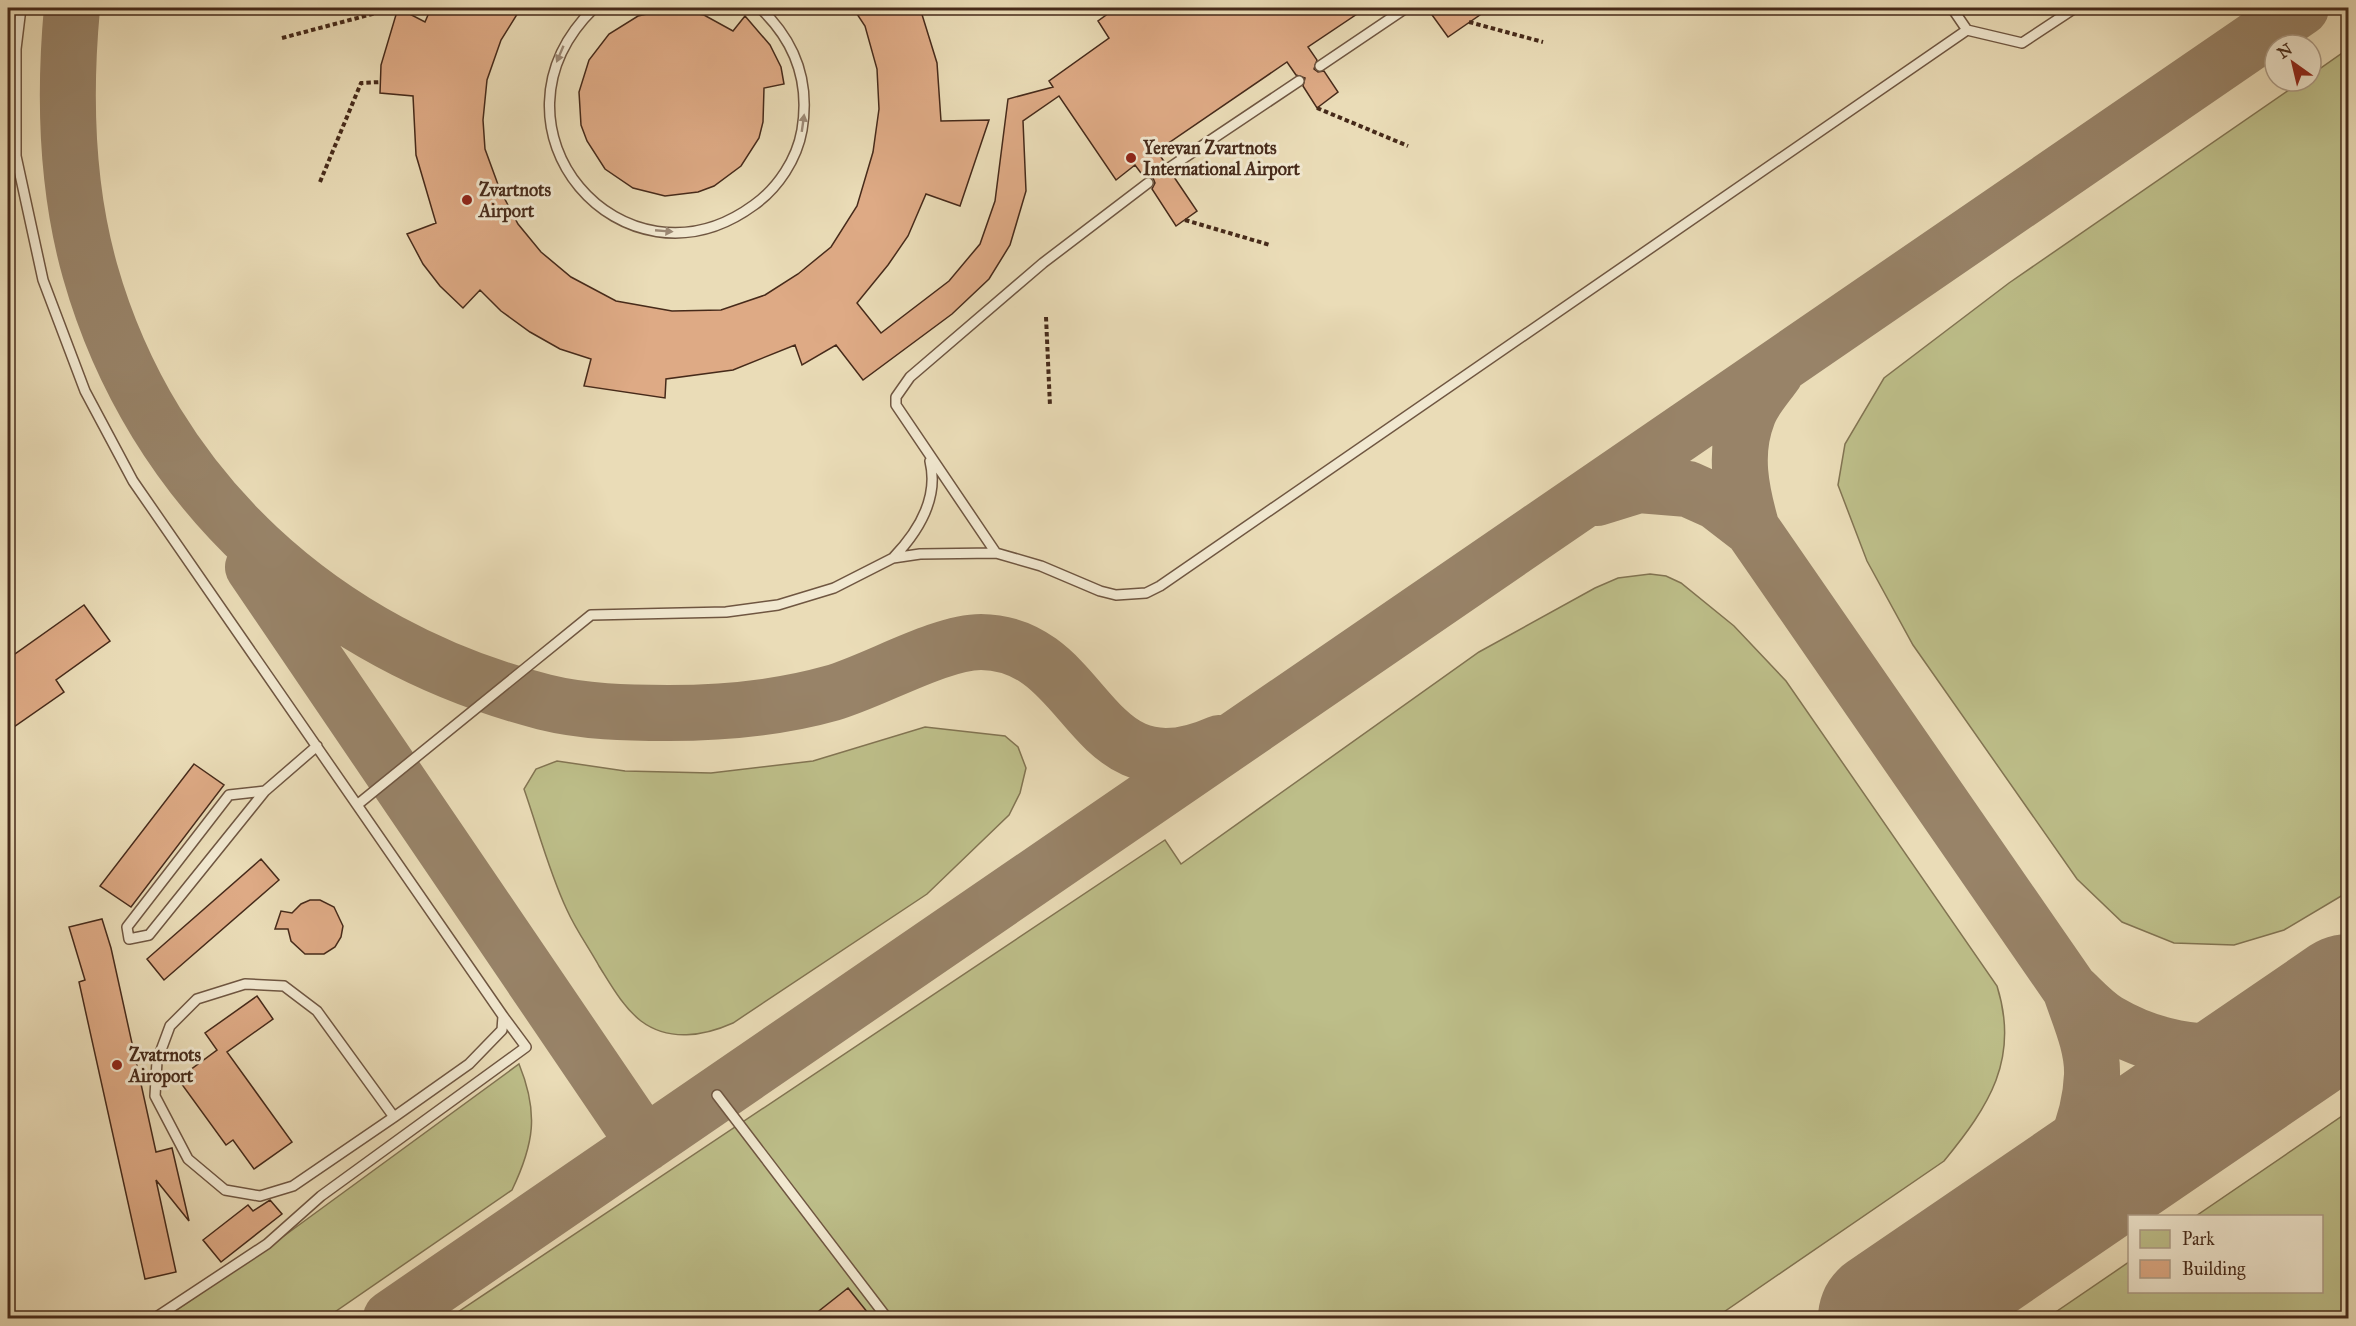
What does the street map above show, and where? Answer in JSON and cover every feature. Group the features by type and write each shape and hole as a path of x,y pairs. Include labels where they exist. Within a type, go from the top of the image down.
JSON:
{"lane":[{"path":"21,8 16,49 16,156 43,280 85,391 133,481 526,1047 321,1196 267,1244 155,1318"},
{"path":"594,8 568,37 559,55 549,94 552,134 567,171 592,201 627,222 666,232 706,229 743,214 773,188 794,154 804,115 801,75 786,38 760,8"},
{"path":"1320,66 1406,8"},
{"path":"1952,8 1967,30 2022,43 2075,8"},
{"path":"893,558 921,554 996,553 1041,566 1100,591 1116,595 1146,593 1160,586 1967,30"},
{"path":"1169,168 1299,81"},
{"path":"996,553 896,405 900,387 1043,262 1148,183"},
{"path":"357,805 591,615 726,612 778,605 834,588 893,558 913,538 925,512 933,488 928,453"},
{"path":"265,791 229,795 127,927 129,939 149,936 265,791 317,746"},
{"path":"394,1117 338,1036 317,1011 284,986 245,984 197,999 170,1026 157,1061 155,1096 188,1159 225,1190 260,1197 292,1186 394,1117 469,1064 502,1030 503,1016"},
{"path":"717,1095 887,1318"}],"path":[{"path":"282,38 395,8"},
{"path":"1469,22 1543,42"},
{"path":"320,182 361,83 381,82"},
{"path":"1317,108 1408,146"},
{"path":"1185,220 1270,245"},
{"path":"1046,317 1050,406"}],"green space":[{"path":"2348,49 2348,892 2284,930 2234,945 2174,943 2122,922 2077,879 1913,645 1867,561 1838,485 1845,444 1884,378 2009,283 2285,93 2323,93 2323,67"},
{"path":"1650,574 1666,576 1681,583 1734,626 1786,681 1997,986 2003,1012 2005,1036 1996,1080 1975,1121 1944,1161 1715,1318 449,1318 1165,840 1181,864 1479,652 1595,588 1618,578"},
{"path":"925,727 1005,736 1018,747 1026,768 1020,793 1009,815 927,894 733,1023 722,1028 687,1035 663,1032 641,1021 629,1009 574,925 549,866 524,789 536,769 557,761 625,771 711,773 813,761"},
{"path":"519,1064 529,1098 531,1128 525,1158 512,1190 326,1318 165,1318 273,1244"},
{"path":"2348,1112 2348,1318 2047,1318 2128,1263 2128,1293 2323,1293 2323,1215 2197,1215"}],"building":[{"name":"Zvartnots Airport","path":"398,8 425,22 431,8 521,8 501,40 487,80 483,120 485,149 500,190 518,224 541,252 571,277 616,301 672,311 721,310 765,295 798,274 831,247 857,206 873,152 879,109 877,69 865,26 853,8 920,8 937,63 941,121 989,120 960,206 926,194 908,236 857,303 881,333 949,281 980,244 995,201 1008,99 1053,87 1049,81 1109,38 1098,21 1116,8 1366,8 1308,47 1317,60 1314,69 1318,72 1324,71 1338,92 1317,108 1303,86 1305,78 1296,75 1287,62 1157,151 1165,163 1164,172 1172,174 1197,211 1176,226 1152,189 1155,183 1153,178 1144,177 1135,165 1116,180 1059,96 1023,121 1026,191 1010,245 989,279 952,314 863,380 836,345 802,365 795,345 733,370 666,379 665,398 584,386 591,359 560,349 530,332 501,311 480,290 463,308 440,286 423,264 407,234 436,223 416,155 413,96 380,93 381,65"},
{"path":"1427,8 1490,8 1448,37"},
{"path":"670,9 704,15 733,31 745,16 770,45 781,67 784,84 764,88 763,122 759,138 741,166 714,186 698,192 665,196 633,188 605,169 587,141 581,125 579,92 589,60 609,34 638,16"},
{"path":"84,605 110,641 56,680 64,692 8,731 8,659"},
{"path":"194,764 224,785 131,907 100,886"},
{"path":"261,859 279,880 164,980 147,959"},
{"path":"310,900 320,900 334,907 343,926 341,937 335,947 324,954 305,954 291,941 288,929 275,929 281,911 292,913 301,904"},
{"name":"Zvatrnots Airoport","path":"102,919 111,948 156,1152 172,1148 189,1221 156,1180 176,1272 145,1279 79,982 85,980 69,927"},
{"path":"257,996 273,1019 227,1052 292,1142 254,1169 233,1140 226,1145 178,1079 217,1050 205,1033"},
{"path":"270,1200 282,1214 221,1262 203,1240 248,1205 253,1211"},
{"path":"848,1288 872,1318 810,1318"}],"taxiway":[{"path":"72,8 68,107 76,206 90,271 118,350 156,423 203,489 258,548 320,599 389,642 464,676 544,702 574,708 668,713 730,711 771,706 832,693 946,648 981,642 1018,649 1046,666 1115,737 1141,752 1175,756 1219,743"},
{"path":"391,1318 2301,8"},
{"path":"1597,498 1639,485 1688,489 1717,502 1752,529 1740,472 1743,429 1750,409 1776,372"},
{"path":"1752,529 2070,989 2090,1053 2092,1064 2090,1094 2074,1149 2037,1215"},
{"path":"253,567 645,1144"},
{"path":"2070,989 2103,1019 2129,1033 2174,1048 2197,1051 2221,1052 2267,1045 2294,1035 2330,1015"}],"runway":[{"path":"1886,1318 2348,1002"}],"place":[{"name":"Yerevan Zvartnots International Airport","path":"1131,158"},
{"name":"Zvartnots Airport","path":"467,200"},
{"name":"Zvatrnots Airoport","path":"117,1065"}]}
